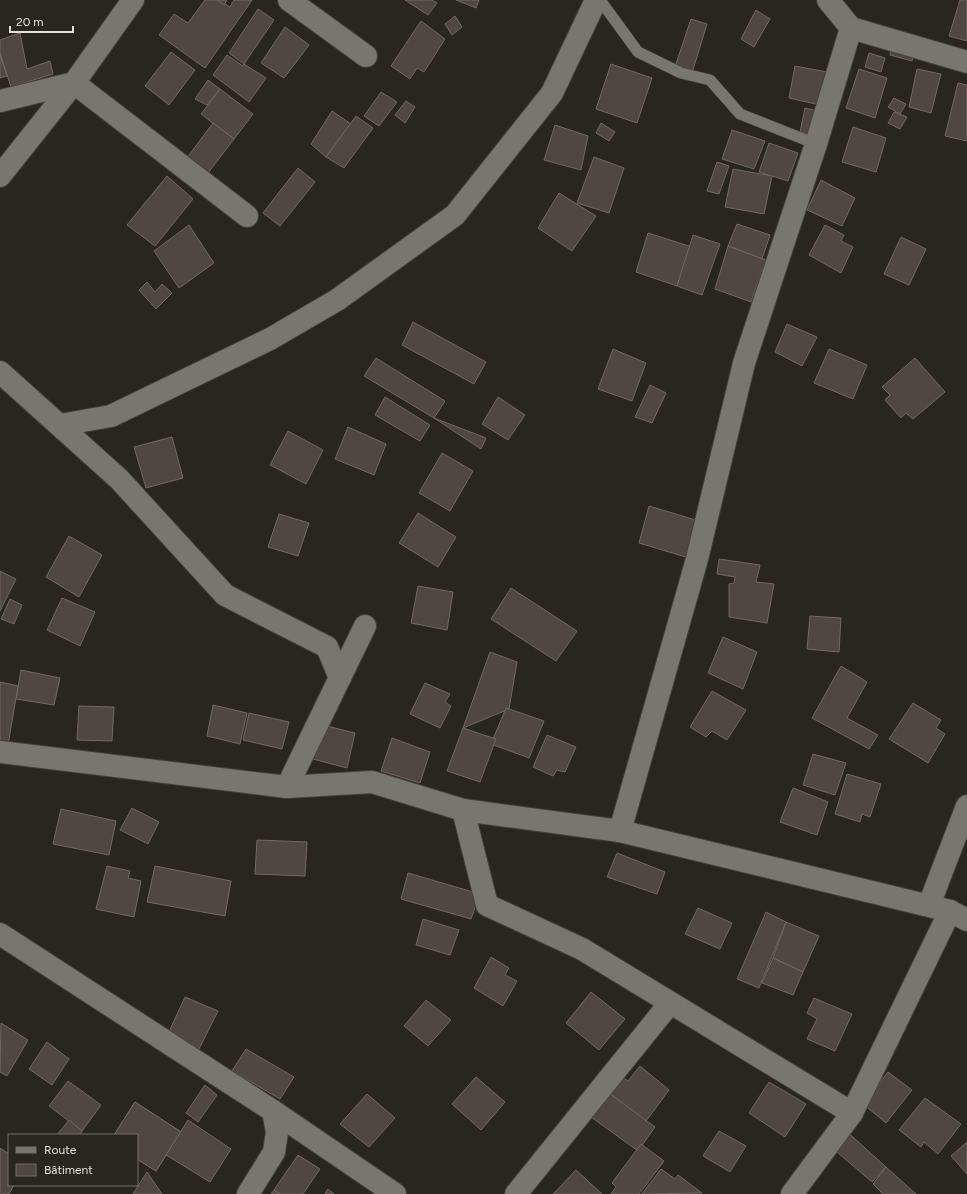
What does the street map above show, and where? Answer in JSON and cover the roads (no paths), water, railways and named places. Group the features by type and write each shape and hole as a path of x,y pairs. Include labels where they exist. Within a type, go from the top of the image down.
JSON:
{"street":[{"path":"0,176 74,83 133,0"},
{"path":"289,0 366,56"},
{"path":"60,425 111,416 270,339 337,300 455,215 552,93 596,0"},
{"path":"828,0 851,28 967,62"},
{"path":"620,831 697,559 744,364 816,144 851,28"},
{"path":"0,101 74,83"},
{"path":"74,83 247,216"},
{"path":"0,372 119,479 225,595 327,647 340,678"},
{"path":"287,787 365,626"},
{"path":"0,752 287,787 372,782 463,810 620,831 929,906 959,916 852,1113 792,1194"},
{"path":"929,906 967,806"},
{"path":"463,810 487,905 582,949 852,1113"},
{"path":"0,934 273,1111 395,1194"},
{"path":"516,1194 670,1003"},
{"path":"248,1194 274,1152 277,1132 273,1111"}],"lane":[{"path":"600,0 638,52 681,73 710,80 740,114 816,144"}]}
